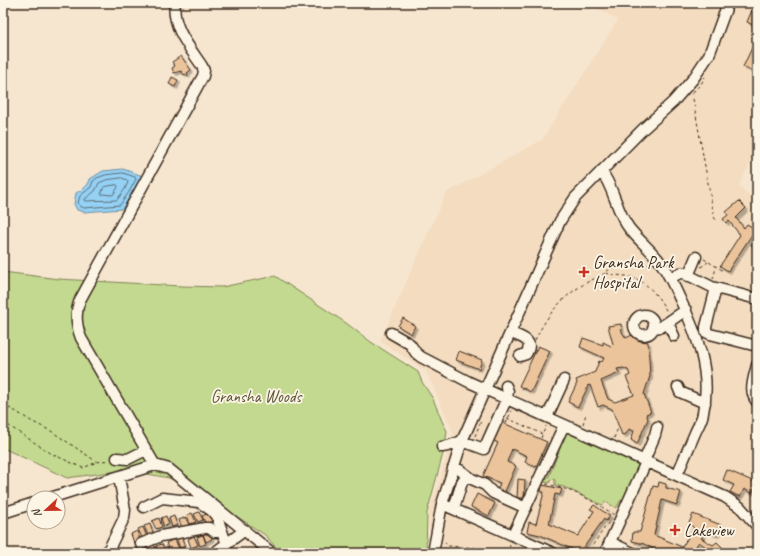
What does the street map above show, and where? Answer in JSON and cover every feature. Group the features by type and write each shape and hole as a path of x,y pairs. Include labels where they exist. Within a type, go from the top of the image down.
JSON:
{"street":[{"path":"155,465 81,338 78,330 77,311 80,300 203,76 204,71 202,66 177,24 173,12 175,3"},
{"path":"432,553 442,504 453,468 467,442 486,389 560,221 575,198 643,129 673,102 693,79 709,55 728,3"},
{"path":"601,171 609,184 620,213 628,227 653,253 670,278 696,334 702,356 706,381 703,415 676,475"},
{"path":"688,276 699,257"},
{"path":"670,278 680,273 714,288 757,299"},
{"path":"714,288 706,332 757,346"},
{"path":"653,328 661,327 686,310"},
{"path":"670,321 674,336"},
{"path":"391,333 410,344 416,353 429,362 548,418 725,496 755,520"},
{"path":"511,333 524,338 528,343 529,347 526,354 520,356"},
{"path":"757,365 751,388 757,402"},
{"path":"548,418 564,380"},
{"path":"442,447 467,442 484,449 504,417 511,400 506,386"},
{"path":"678,387 680,392 705,403"},
{"path":"513,536 564,425"},
{"path":"605,553 610,542 617,517 645,461 657,426"},
{"path":"118,458 128,459 146,450"},
{"path":"66,493 155,465 169,469 272,553"},
{"path":"453,468 460,470 493,493 526,508"},
{"path":"454,508 462,482 466,475"},
{"path":"108,553 124,518 125,510 119,477"},
{"path":"144,507 162,498 199,502 212,511 217,517 221,531 228,544"},
{"path":"442,504 553,553"},
{"path":"3,513 26,506"},
{"path":"141,544 161,536 205,528 209,528 215,532 221,531"},
{"path":"214,553 245,530"},
{"path":"610,542 633,553"}],"path":[{"path":"706,74 701,84 692,93 714,217 716,220"},
{"path":"699,257 722,270 723,268"},
{"path":"529,347 532,346 543,324 559,304 585,282 606,273 611,269 624,265 634,264 663,266"},
{"path":"714,288 716,267"},
{"path":"606,273 615,276 630,277 642,281 660,299 670,321"},
{"path":"506,423 504,417 511,400"},
{"path":"3,405 51,431 97,462"},
{"path":"580,432 586,414"},
{"path":"467,442 482,417"},
{"path":"504,417 542,434"},
{"path":"541,438 548,418"},
{"path":"3,422 52,454 83,468 97,462 118,458"},
{"path":"610,446 618,428"},
{"path":"538,482 563,487 595,502 617,517 592,546 592,550 598,553"},
{"path":"509,553 513,536"},
{"path":"442,538 444,543 448,546 477,548 488,553"},
{"path":"450,553 457,547"}],"shaded area":[{"name":"Gransha Park Hospital","path":"589,3 757,3 757,150 739,185 757,204 757,553 437,553 439,537 429,528 429,513 454,434 426,371 380,341 446,193 542,140 618,20"}],"green space":[{"name":"Gransha Woods","path":"3,272 59,279 222,287 275,276 346,323 371,342 418,372 422,382 433,399 447,431 445,446 427,513 426,553 281,553 265,535 206,496 169,478 126,470 67,478 3,448"},
{"path":"567,431 639,464 640,469 625,502 621,500 616,508 606,502 602,505 564,487 555,485 555,480 552,478 549,483 542,481 542,478 546,479 549,476 561,446 558,444"}],"water":[{"path":"123,169 143,176 122,209 84,212 77,210 74,204 76,193 87,186 90,179 103,171"}],"building":[{"path":"752,10 757,12 757,27 747,22"},
{"path":"757,37 757,73 743,67"},
{"path":"181,56 191,70 187,73 187,76 181,71 174,73 172,68 175,66 172,62"},
{"path":"172,77 178,80 175,87 169,84"},
{"path":"739,201 746,208 736,218 744,228 747,224 755,229 753,233 757,235 757,249 751,245 755,239 751,236 728,271 720,266 740,235 729,221 726,223 723,219 728,215 726,212"},
{"path":"403,318 415,326 411,334 398,326"},
{"path":"621,324 622,332 626,338 632,335 640,341 648,342 650,376 644,394 651,412 646,414 648,419 637,444 631,440 634,431 629,429 626,434 622,435 612,409 603,405 598,407 590,385 587,386 588,387 578,407 568,402 577,383 576,380 595,372 599,361 602,362 604,358 580,347 583,338 603,345 603,342 611,346 613,344 608,326","holes":["623,368 628,370 630,375 626,377 634,395 615,402 608,399 601,381 619,373 617,369"]},
{"path":"538,346 550,351 531,392 519,386"},
{"path":"459,351 482,360 479,369 456,360"},
{"path":"501,422 547,442 536,467 525,462 527,456 512,449 507,462 516,466 503,496 496,493 500,483 483,476 498,443 493,440"},
{"path":"727,470 757,483 752,493 744,489 740,497 730,492 734,485 723,480"},
{"path":"518,479 525,480 524,498 517,498"},
{"path":"659,482 666,484 666,488 681,492 677,505 662,500 654,535 682,547 694,528 689,523 693,514 721,525 716,535 706,531 701,538 713,545 717,542 728,553 714,553 699,542 691,553 662,553 644,544 632,541 633,532 640,532 653,486 658,487"},
{"path":"542,485 562,489 560,495 555,494 549,524 578,536 594,511 590,509 594,505 610,516 606,521 604,519 584,547 590,551 589,553 581,553 540,535 527,532 529,522 536,524 544,492 541,492"},
{"path":"477,494 495,503 489,516 471,507"},
{"path":"199,512 203,520 198,522 194,514"},
{"path":"192,513 196,522 190,524 187,515"},
{"path":"209,513 212,521 206,524 202,516"},
{"path":"166,516 169,524 164,527 161,518"},
{"path":"174,516 177,525 172,527 169,518"},
{"path":"186,517 189,525 182,528 179,520"},
{"path":"159,518 162,527 156,529 152,521"},
{"path":"150,524 153,533 148,535 144,526"},
{"path":"143,527 147,537 142,538 138,529"},
{"path":"137,531 140,540 134,543 131,534"},
{"path":"209,531 212,539 206,542 203,534"},
{"path":"203,535 206,544 200,546 197,537"},
{"path":"181,536 185,546 180,548 176,538"},
{"path":"194,536 198,545 191,548 188,539"},
{"path":"175,539 179,549 170,553 166,543"},
{"path":"154,544 157,552 151,553 149,546"},
{"path":"162,544 166,553 159,553 156,546"},
{"path":"147,548 149,553 142,553 141,550"}],"place":[{"name":"Gransha Park Hospital","path":"584,272"},
{"name":"Lakeview","path":"675,530"}]}
